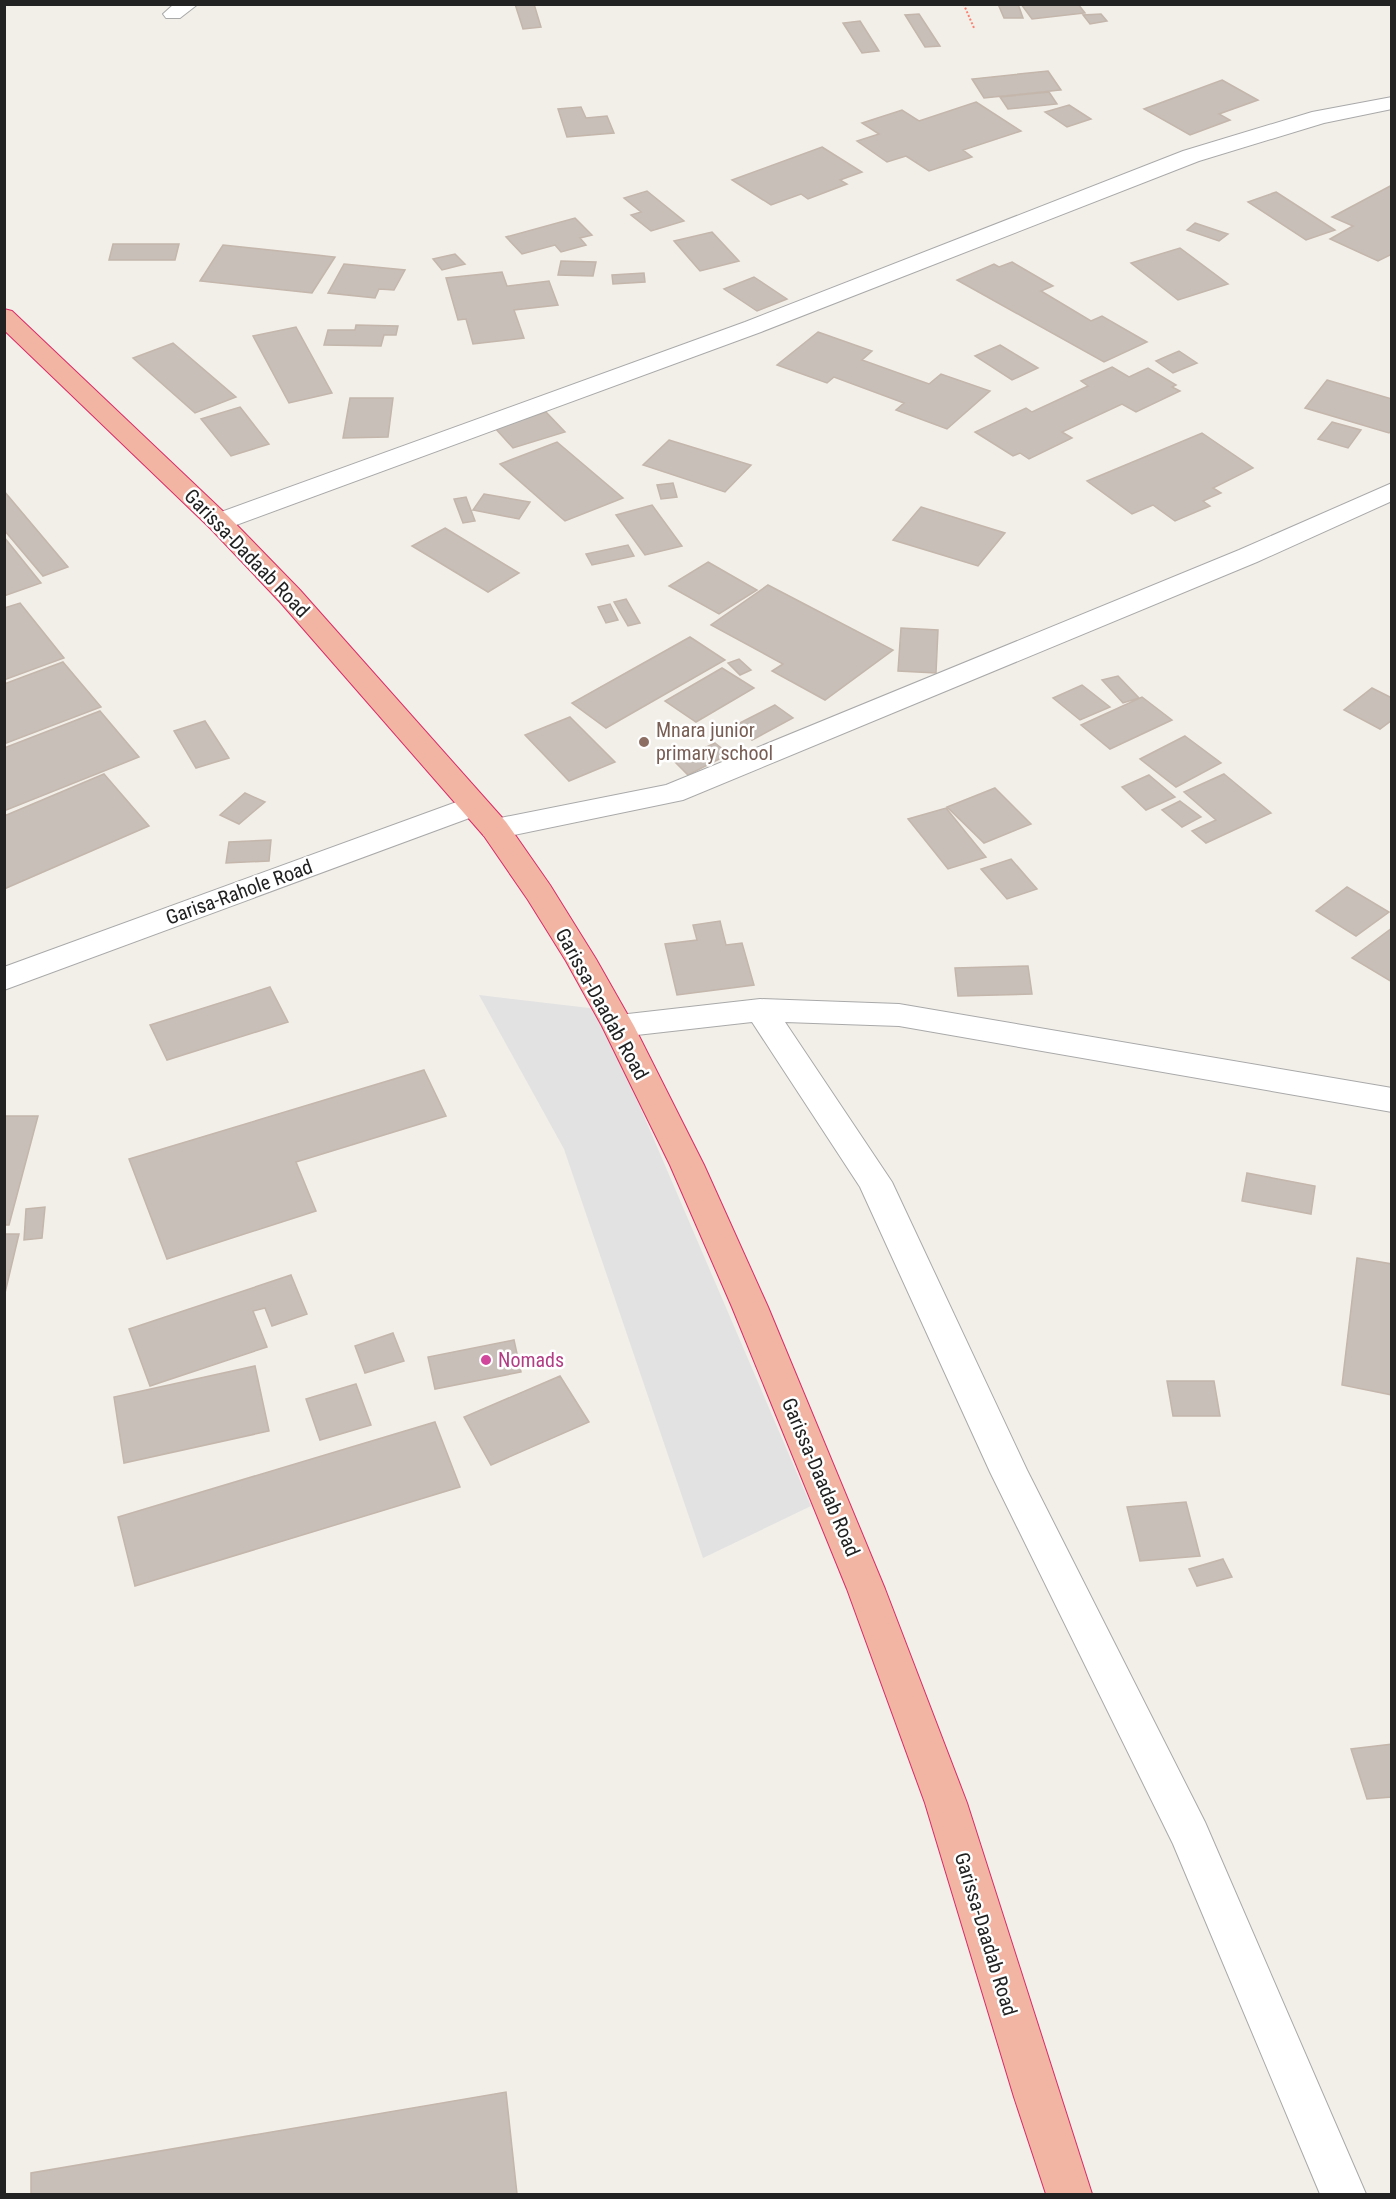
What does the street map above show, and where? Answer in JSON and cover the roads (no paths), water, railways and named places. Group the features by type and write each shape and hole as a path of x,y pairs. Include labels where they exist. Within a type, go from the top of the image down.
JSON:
{"highway":[{"name":"Garissa-Dadaab Road","path":"4,316 219,522 290,596 484,818"},
{"name":"Garissa-Daadab Road","path":"484,818 524,868 619,1026 723,1242 867,1587 947,1805 1042,2119 1069,2194"}],"street":[{"path":"219,522 753,327 1191,156 1320,117 1392,104"},
{"name":"Garisa-Rahole Road","path":"4,979 484,818 673,793 1248,556 1392,491"},
{"path":"619,1026 760,1010 899,1015 1392,1100"},
{"path":"760,1010 875,1182 1009,1472 1190,1836 1343,2194"}],"place":[{"name":"Mnara junior primary school","path":"644,742"},
{"name":"Nomads","path":"486,1360"}]}
